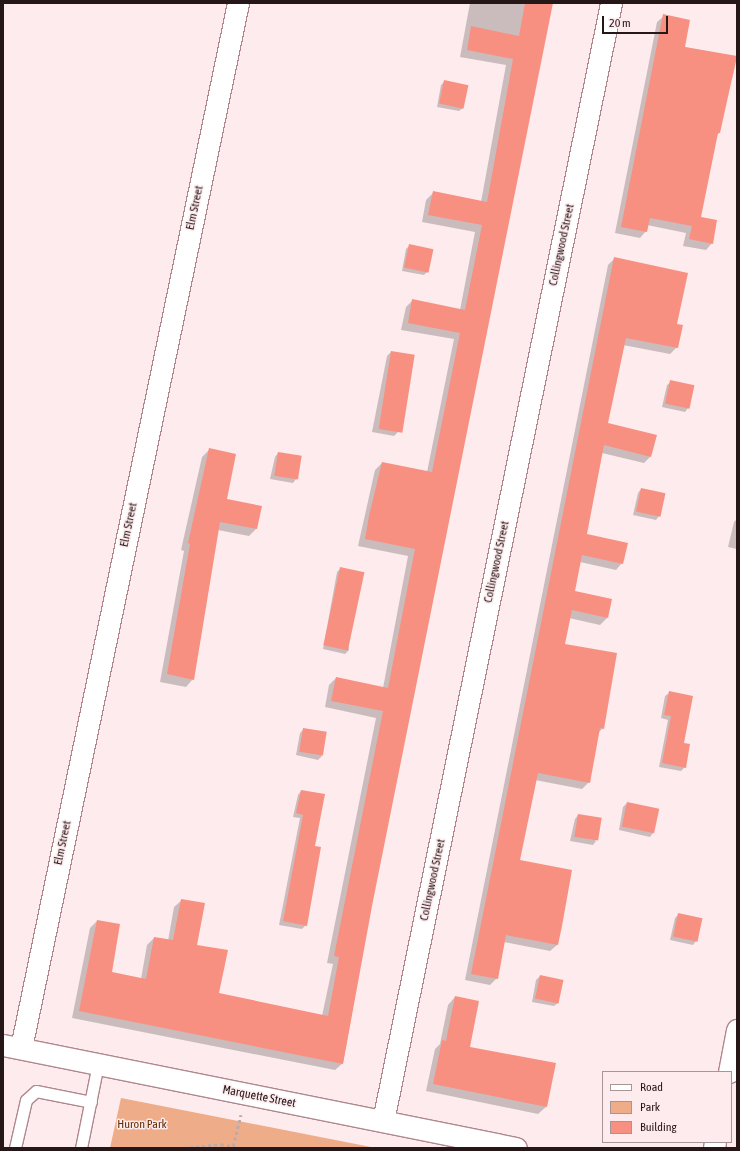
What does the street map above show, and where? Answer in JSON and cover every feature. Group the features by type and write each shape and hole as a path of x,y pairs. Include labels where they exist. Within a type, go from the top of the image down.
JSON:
{"street":[{"name":"Elm Street","path":"12,1046 238,3"},
{"name":"Collingwood Street","path":"383,1122 611,3"},
{"path":"729,1071 737,1030"},
{"name":"Marquette Street","path":"12,1046 516,1148"}],"lane":[{"path":"81,1148 98,1064"},
{"path":"15,1148 26,1100 36,1091 91,1102"}],"path":[{"path":"233,1146 241,1115"},
{"path":"184,1148 221,1144 239,1148"}],"green space":[{"name":"Huron Park","path":"121,1098 376,1148 110,1148"}],"building":[{"path":"525,3 553,3 372,906 343,1064 79,1011 97,920 120,924 112,972 146,979 154,937 173,940 181,899 205,903 197,945 228,950 219,993 328,1016 339,957 334,956 383,711 331,701 336,677 388,688 415,549 365,539 369,516 382,462 432,472 460,333 408,323 412,299 465,310 482,225 428,215 433,191 487,202 513,59 467,50 471,26 519,36"},
{"path":"663,14 690,20 685,47 737,56 720,133 718,133 701,217 717,220 713,244 689,239 692,226 650,218 647,232 621,227"},
{"path":"444,80 468,85 463,109 439,103"},
{"path":"409,244 433,249 428,273 404,267"},
{"path":"614,257 688,273 677,324 683,325 678,348 626,338 608,423 657,435 651,457 604,445 587,534 628,543 623,564 582,555 575,591 612,599 608,618 572,610 565,644 617,653 604,729 600,728 590,783 538,773 520,860 572,870 562,926 558,945 506,935 498,979 471,974"},
{"path":"391,351 415,355 402,433 379,429"},
{"path":"670,380 694,385 689,409 665,403"},
{"path":"209,448 236,454 227,499 262,506 257,529 220,522 194,680 167,674 190,544 188,543"},
{"path":"278,452 302,456 298,479 274,476"},
{"path":"641,488 665,493 660,517 636,511"},
{"path":"340,567 364,572 348,650 323,645"},
{"path":"669,691 693,696 684,743 690,744 686,768 662,763 671,716 664,715"},
{"path":"303,728 327,732 323,755 299,752"},
{"path":"301,790 325,794 315,846 321,847 307,926 283,921 303,815 296,813"},
{"path":"627,802 659,809 654,833 622,826"},
{"path":"578,814 602,818 598,840 574,837"},
{"path":"678,913 702,918 697,942 673,936"},
{"path":"540,975 563,980 558,1003 535,998"},
{"path":"455,996 479,1001 470,1047 556,1063 547,1107 433,1084 442,1040 446,1041"}]}
